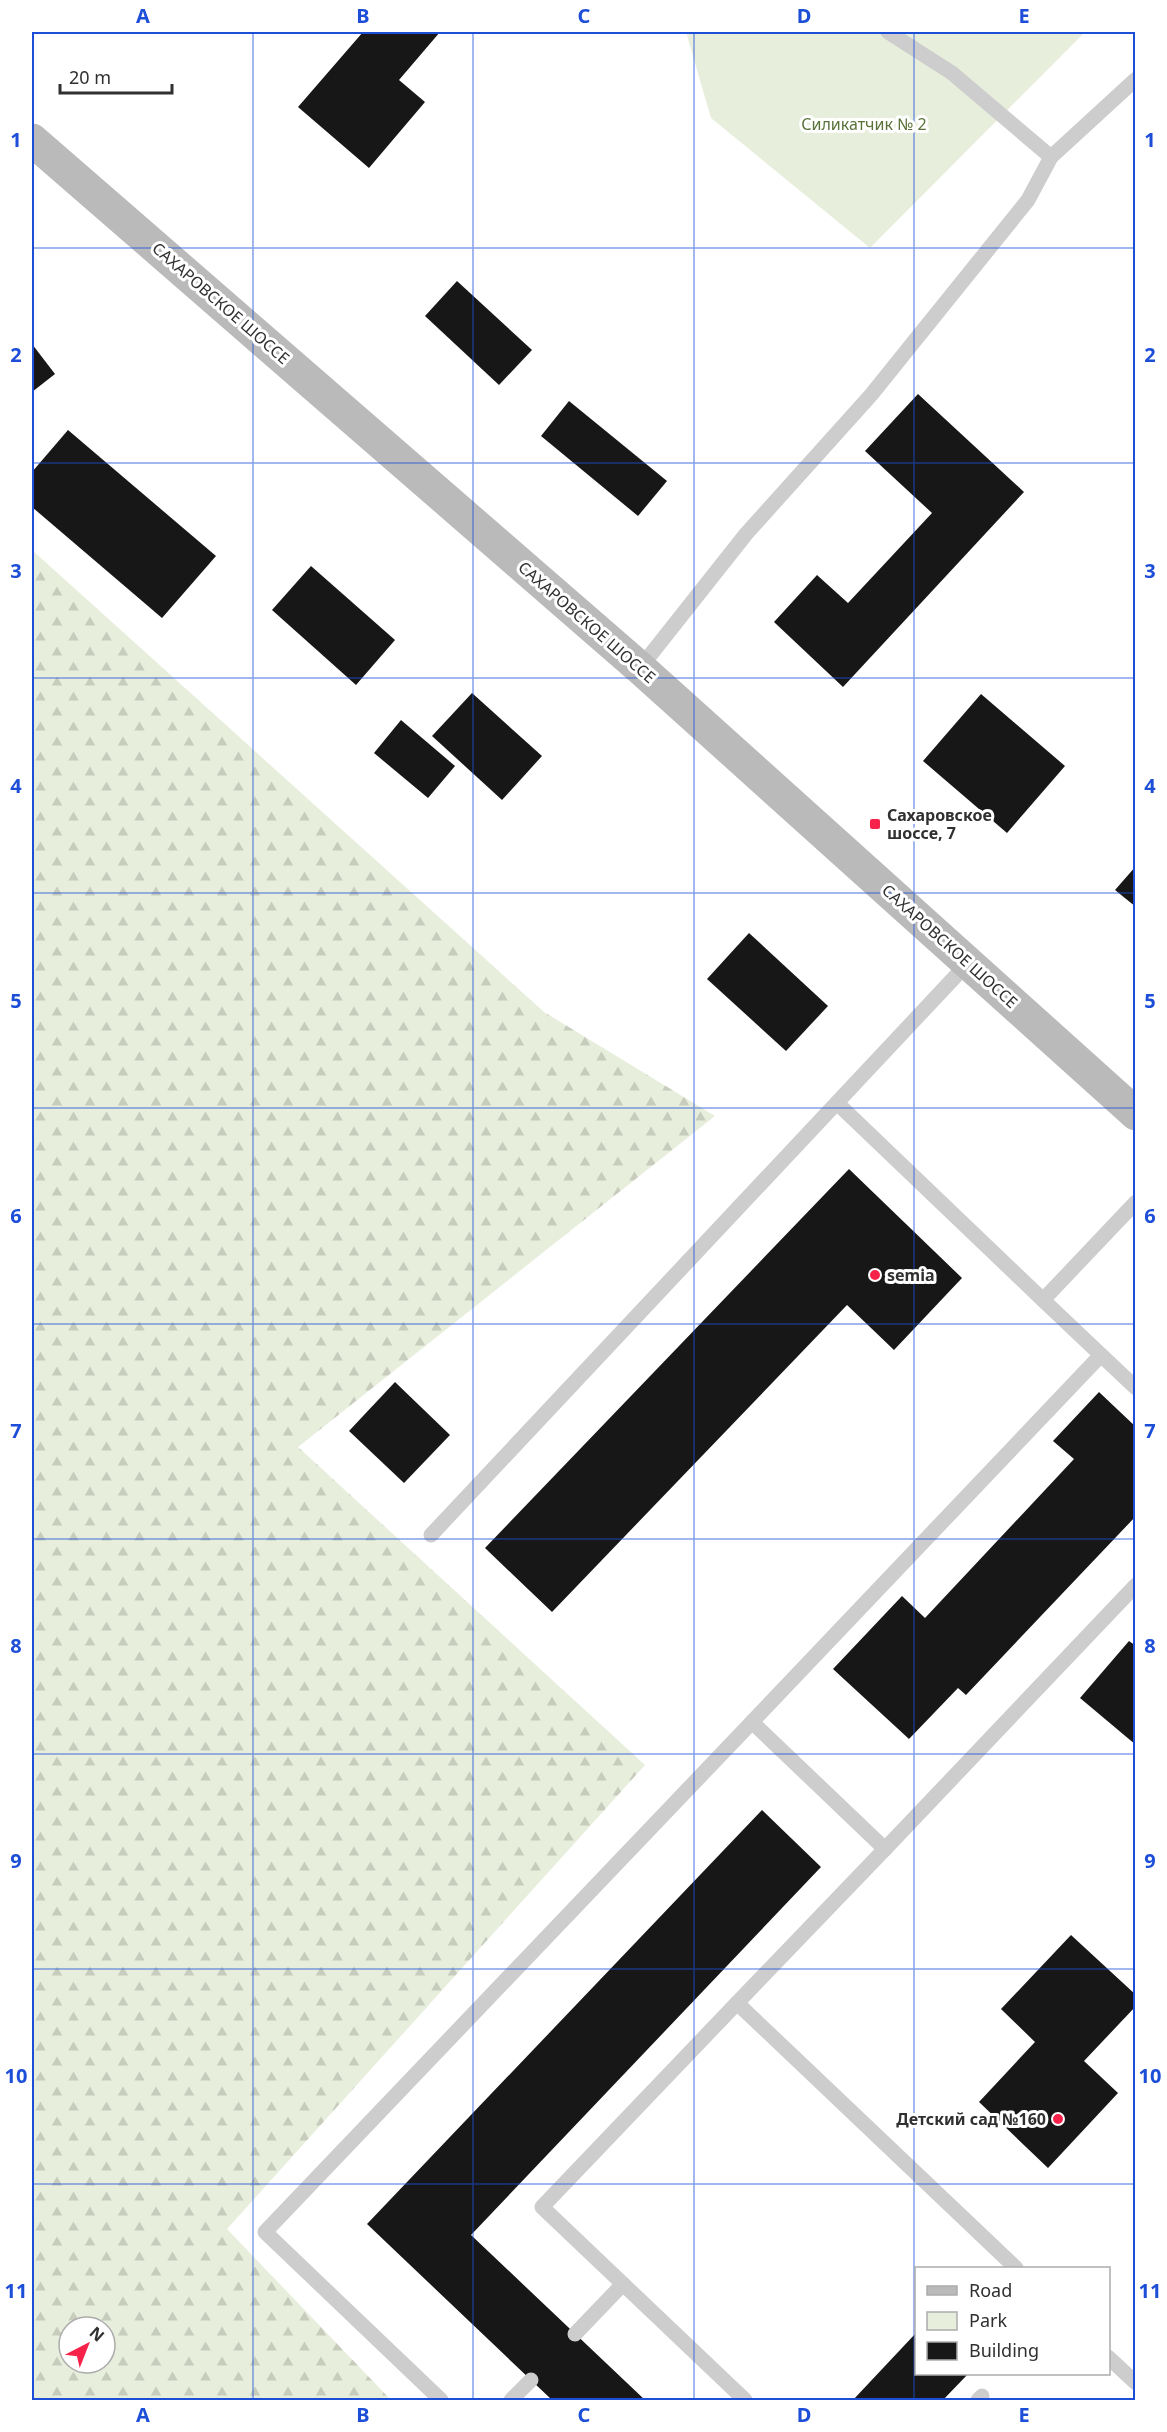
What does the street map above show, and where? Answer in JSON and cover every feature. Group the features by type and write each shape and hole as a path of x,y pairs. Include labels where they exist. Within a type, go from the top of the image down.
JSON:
{"main road":[{"name":"САХАРОВСКОЕ ШОССЕ","path":"32,140 640,668 1136,1114"}],"lane":[{"path":"888,32 952,73 1051,157"},
{"path":"640,668 746,534 872,395 1028,200 1051,157 1136,79"},
{"path":"431,1535 968,963"},
{"path":"837,1103 1136,1388"},
{"path":"1043,1299 1136,1202"},
{"path":"441,2400 265,2232 1101,1356"},
{"path":"745,2400 542,2207 1134,1591"},
{"path":"752,1722 885,1849"},
{"path":"737,2003 1015,2267"},
{"path":"575,2334 623,2284"},
{"path":"1110,2359 1136,2383"},
{"path":"511,2400 531,2380"}],"green space":[{"name":"Силикатчик № 2","path":"686,32 1085,32 870,248 711,118"},
{"path":"32,550 544,1012 715,1116 298,1447 645,1765 227,2229 391,2400 32,2400"}],"building":[{"path":"363,32 440,32 399,80 425,102 369,168 298,107"},
{"path":"457,281 532,350 499,385 425,316"},
{"path":"32,344 55,374 32,392"},
{"path":"918,394 1024,492 843,687 774,622 817,575 848,603 932,513 865,451"},
{"path":"569,401 667,481 638,516 541,436"},
{"path":"68,430 216,556 162,618 32,507 32,472"},
{"path":"311,566 395,640 356,685 272,610"},
{"path":"472,693 542,756 502,800 432,736"},
{"path":"981,694 1065,766 1007,833 923,761"},
{"path":"401,720 455,766 428,798 374,753"},
{"path":"1136,866 1136,907 1115,890"},
{"path":"749,933 828,1006 786,1051 707,979"},
{"path":"849,1169 962,1278 894,1350 847,1305 552,1612 485,1548"},
{"path":"395,1382 450,1435 404,1483 349,1431"},
{"path":"1099,1392 1136,1427 1136,1516 966,1695 958,1688 909,1739 833,1669 902,1596 925,1618 1074,1459 1053,1441"},
{"path":"1129,1641 1136,1646 1136,1745 1080,1698"},
{"path":"762,1810 821,1867 471,2235 645,2400 552,2400 367,2224"},
{"path":"1071,1935 1136,1995 1136,2006 1084,2061 1118,2093 1048,2168 979,2102 1035,2042 1001,2009"},
{"path":"915,2334 915,2375 967,2375 943,2400 853,2400"}],"place":[{"name":"Сахаровское шоссе, 7","path":"875,824"},
{"name":"semia","path":"875,1275"},
{"name":"Детский сад №160","path":"1058,2119"}]}
